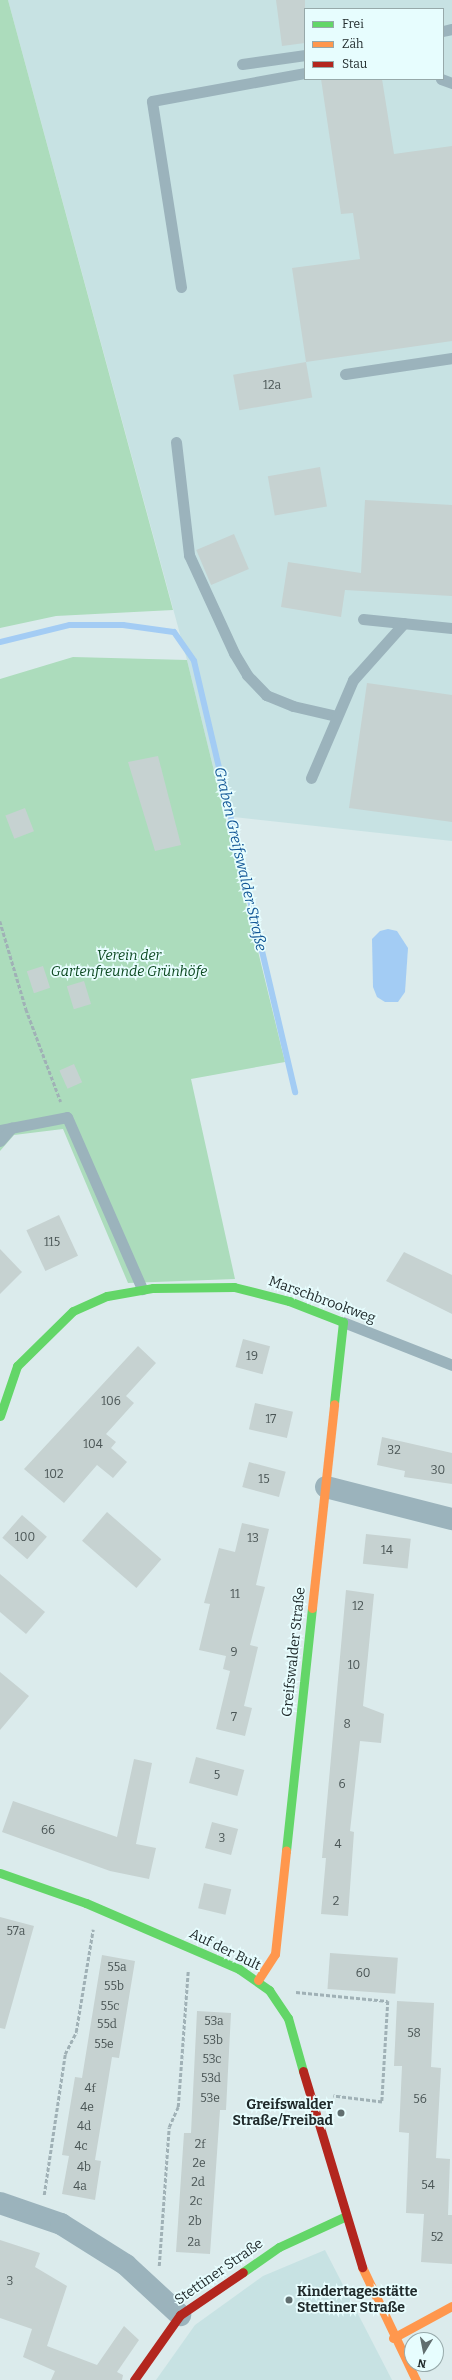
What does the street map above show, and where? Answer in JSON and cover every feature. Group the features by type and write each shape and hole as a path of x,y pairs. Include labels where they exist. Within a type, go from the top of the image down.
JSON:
{"street":[{"name":"Marschbrookweg","path":"0,1416 17,1366 73,1311 107,1296 142,1289 234,1287 290,1301 343,1322"},
{"name":"Greifswalder Straße","path":"258,1980 275,1954 343,1322"},
{"path":"326,1487 452,1519"},
{"name":"Auf der Bult","path":"0,1873 96,1907 189,1947 258,1980 269,1990 288,2018 308,2094 344,2217 368,2285 393,2338 416,2380"},
{"path":"0,2203 61,2224 126,2265 180,2315"},
{"name":"Stettiner Straße","path":"134,2380 180,2315 280,2247 344,2217"},
{"path":"393,2338 452,2306"}],"lane":[{"path":"242,64 304,55"},
{"path":"181,287 152,101 304,73"},
{"path":"345,374 452,358"},
{"path":"176,442 189,555 234,653 247,675 266,695 293,706 336,716"},
{"path":"363,619 452,628"},
{"path":"311,778 336,716 353,680 404,623"},
{"path":"0,1130 67,1117 142,1289"},
{"path":"0,1141 12,1127"},
{"name":"Marschbrookweg","path":"343,1322 452,1365"}],"path":[{"path":"0,921 26,1009 67,1117"},
{"path":"41,2217 64,2054 76,2032 96,1907"},
{"path":"157,2293 169,2127 178,2107 189,1947"},
{"path":"269,1990 388,2001 382,2102 308,2094"}],"shaded area":[{"path":"8,0 452,0 452,841 225,816 187,660"},
{"name":"Kindertagesstätte Stettiner Straße","path":"325,2250 392,2380 156,2380 195,2325 263,2276"}],"green space":[{"path":"0,0 8,0 173,610 56,616 0,628"},
{"name":"Verein der Gartenfreunde Grünhöfe","path":"73,657 187,660 285,1062 191,1079 235,1279 128,1283 63,1129 14,1135 0,1151 0,679"}],"water":[{"path":"388,929 397,931 408,948 405,992 398,1002 385,1002 377,997 373,987 372,939 380,931"}],"building":[{"path":"276,0 305,0 304,43 282,46"},
{"path":"321,80 382,80 394,154 452,146 452,341 306,362 292,268 360,259 353,213 341,214"},
{"path":"306,362 312,397 239,410 233,375"},
{"path":"320,467 327,506 275,516 268,476"},
{"path":"365,500 452,505 452,596 345,590 341,617 281,607 288,562 361,573"},
{"path":"234,534 249,569 211,585 196,550"},
{"path":"367,683 452,695 452,822 349,808"},
{"path":"158,756 181,845 155,851 128,762"},
{"path":"25,808 34,831 14,839 5,816"},
{"path":"43,966 50,988 34,993 27,971"},
{"path":"84,981 91,1004 74,1009 67,986"},
{"path":"74,1064 82,1082 68,1089 59,1071"},
{"path":"59,1215 78,1256 45,1271 26,1230"},
{"path":"0,1249 22,1272 0,1294"},
{"path":"404,1252 452,1275 452,1314 386,1281"},
{"path":"243,1339 270,1346 263,1374 235,1367"},
{"path":"138,1346 156,1363 126,1396 134,1403 106,1434 116,1442 111,1448 127,1462 113,1478 97,1465 64,1503 24,1469"},
{"path":"255,1403 293,1412 287,1438 249,1429"},
{"path":"382,1437 452,1453 452,1484 404,1477 405,1471 377,1465"},
{"path":"249,1462 286,1472 279,1497 242,1487"},
{"path":"107,1512 161,1559 136,1588 82,1541"},
{"path":"22,1515 47,1537 27,1559 2,1538"},
{"path":"242,1523 269,1529 256,1585 265,1587 250,1645 258,1647 244,1706 252,1708 245,1736 216,1729 230,1671 223,1669 226,1656 199,1650 210,1604 204,1603 219,1548 235,1552"},
{"path":"366,1534 411,1539 408,1569 363,1564"},
{"path":"0,1574 45,1612 26,1634 0,1612"},
{"path":"346,1590 374,1594 363,1706 384,1714 381,1743 360,1741 350,1831 354,1832 348,1916 321,1914 326,1858 322,1858"},
{"path":"0,1672 29,1696 0,1730"},
{"path":"196,1757 244,1770 237,1796 189,1783"},
{"path":"134,1759 152,1763 136,1844 156,1848 149,1879 110,1871 2,1832 13,1801 117,1837"},
{"path":"212,1822 238,1829 231,1855 205,1848"},
{"path":"204,1883 231,1889 225,1915 198,1908"},
{"path":"0,1917 34,1926 5,2029 0,2028"},
{"path":"330,1953 398,1958 395,1994 327,1989"},
{"path":"102,1955 135,1961 119,2058 112,2057 95,2160 101,2161 95,2200 62,2194 69,2156 62,2155 75,2077 82,2078"},
{"path":"397,2001 434,2003 431,2067 441,2068 436,2158 450,2159 448,2215 452,2215 452,2264 421,2262 424,2214 406,2213 409,2133 399,2132 402,2066 394,2066"},
{"path":"197,2011 231,2013 226,2110 220,2110 210,2254 176,2252 184,2133 191,2133"},
{"path":"0,2240 40,2253 35,2267 67,2286 47,2346 97,2365 124,2326 139,2340 117,2372 123,2375 122,2380 51,2380 55,2371 23,2357 32,2329 0,2318"}],"waterway":[{"name":"Graben Greifswalder Straße","path":"0,642 70,625 123,625 174,632 194,661 295,1092"}],"traffic: fast":[{"path":"0,1416 17,1366 73,1311 107,1296 153,1288 234,1287 289,1301 343,1322 334,1404"},
{"path":"286,1851 312,1608"},
{"path":"0,1873 86,1903 239,1969 269,1990 288,2018 303,2071"},
{"path":"243,2272 279,2247 344,2217"}],"traffic: slow":[{"path":"312,1608 334,1404"},
{"path":"258,1980 275,1954 286,1851"},
{"path":"362,2267 416,2380"},
{"path":"393,2338 452,2306"}],"traffic: jam":[{"path":"303,2071 362,2267"},
{"path":"134,2380 180,2315 243,2272"}],"place":[{"name":"Greifswalder Straße/Freibad","path":"341,2113"},
{"name":"Kindertagesstätte Stettiner Straße","path":"289,2300"}]}
